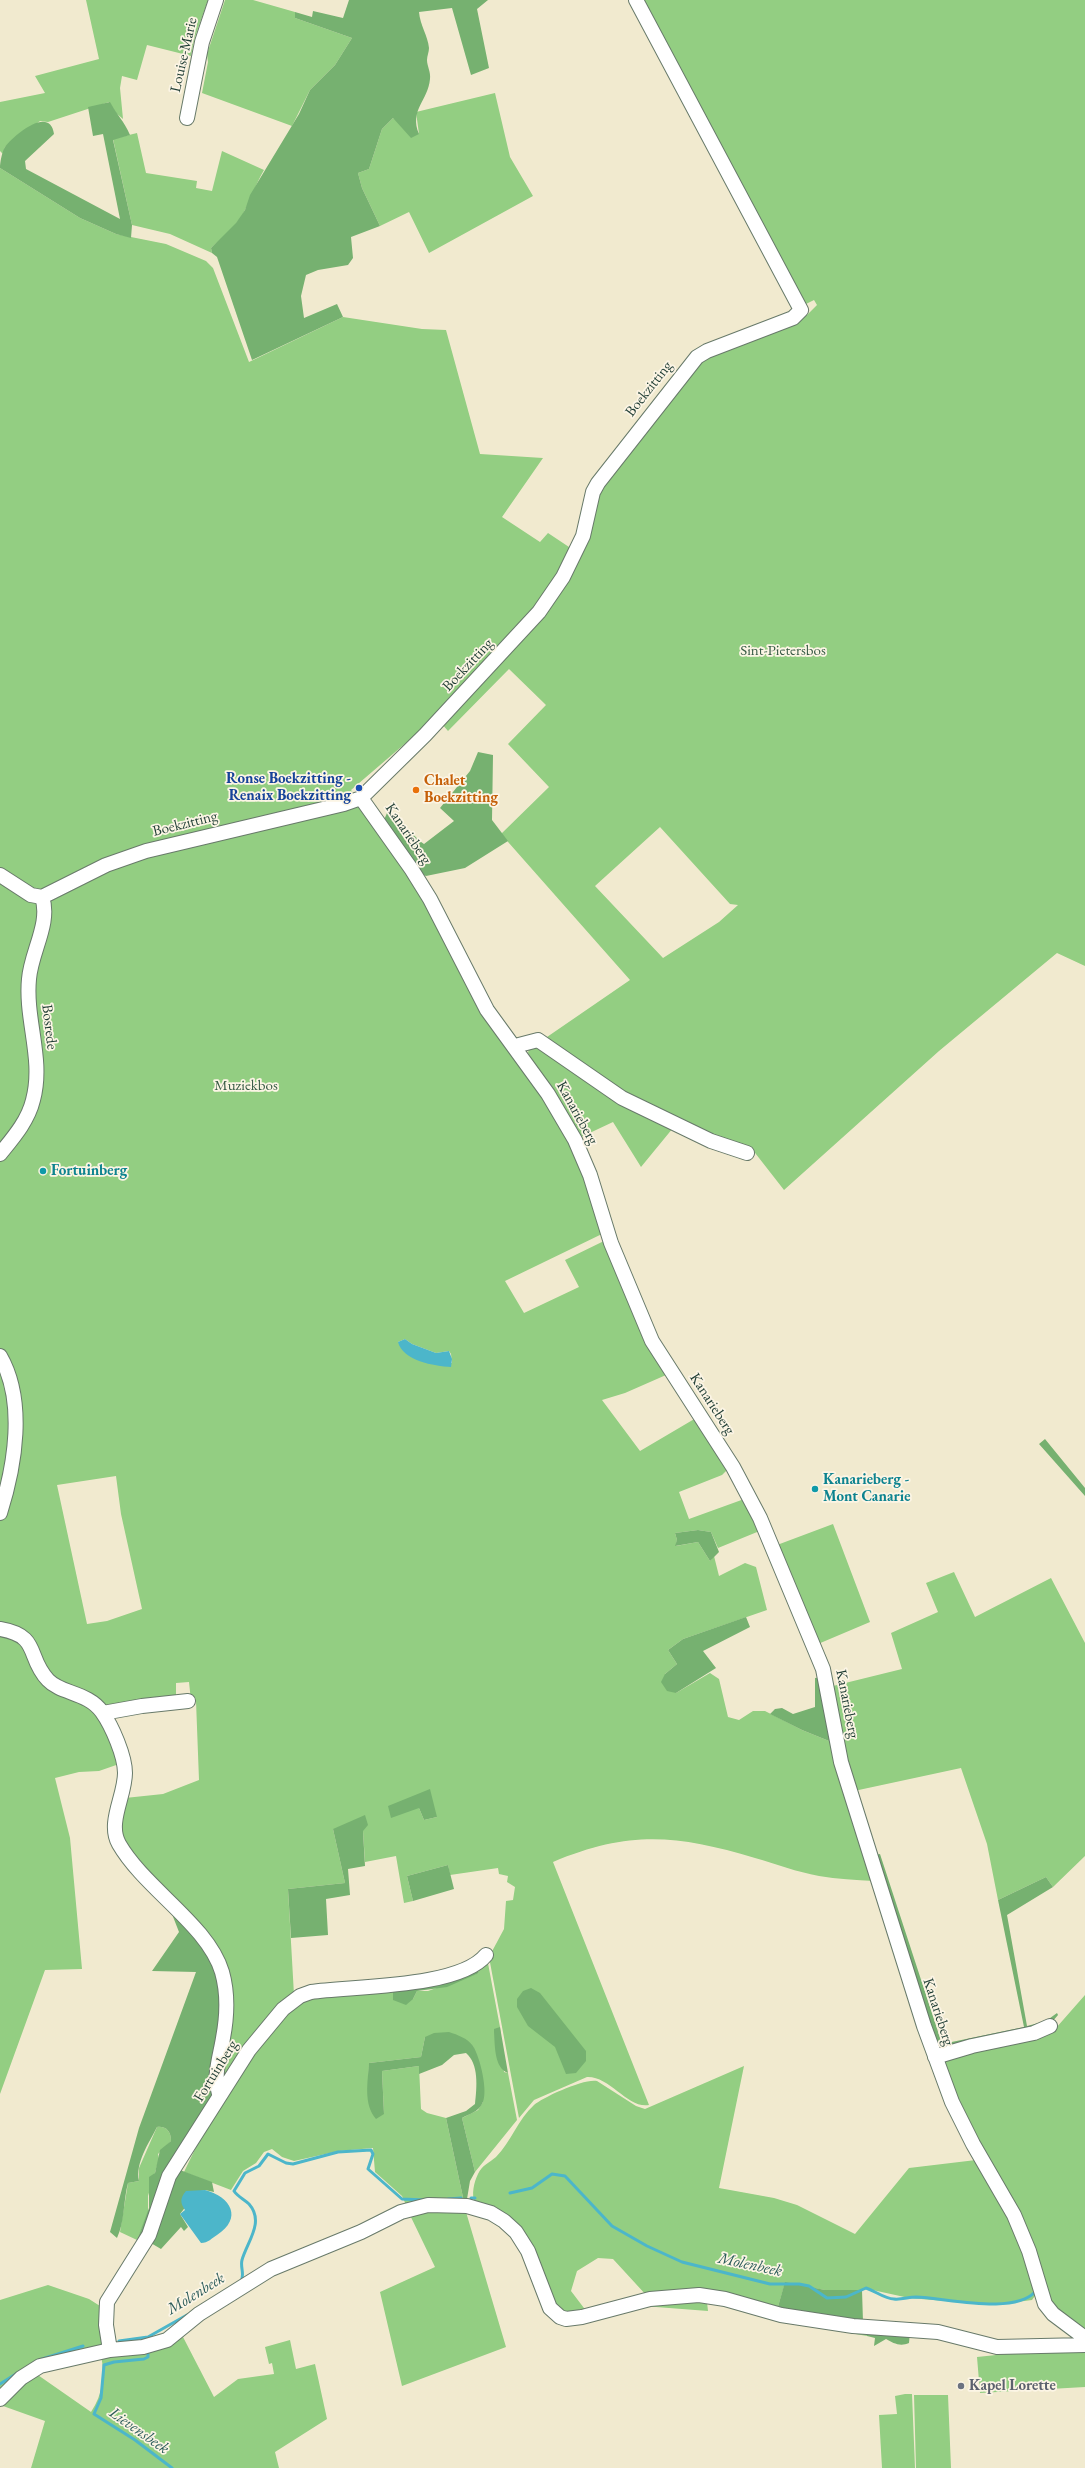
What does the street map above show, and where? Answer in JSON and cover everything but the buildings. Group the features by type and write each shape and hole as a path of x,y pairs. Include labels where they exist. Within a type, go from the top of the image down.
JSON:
{"street":[{"name":"Louise-Marie","path":"187,118 202,42 216,0"},
{"name":"Boekzitting","path":"42,897 89,872 128,857 344,804 361,798 425,735 539,612 563,577 583,536 593,492 598,483 697,357 707,350 793,318 801,310 636,0"},
{"name":"Kanarieberg","path":"361,798 430,899 487,1010 515,1046 548,1094 575,1140 590,1175 611,1243 652,1341 742,1482 760,1518 790,1595 816,1650 826,1678 841,1762 935,2057 958,2116 1000,2189 1018,2225 1029,2251 1045,2304 1053,2314 1085,2338"},
{"path":"0,875 31,894 42,897"},
{"name":"Bosrede","path":"0,1154 26,1118 36,1089 36,1061 28,990 31,964 46,910 42,897"},
{"path":"515,1046 538,1040 622,1098 711,1141 747,1153"},
{"path":"0,1356 9,1376 13,1394 14,1437 11,1479 0,1513"},
{"path":"0,1629 21,1635 27,1640 43,1674 49,1682 85,1697 103,1713 120,1749 125,1768 122,1799 114,1826 118,1842 148,1882 180,1912 206,1942 216,1956 222,1973 226,2011 216,2082 219,2094"},
{"path":"103,1713 142,1706 188,1701"},
{"name":"Fortuinberg","path":"110,2350 106,2325 107,2302 149,2235 169,2176 198,2133 219,2094 262,2033 283,2009 300,1996 326,1990 442,1977 465,1969 486,1955"},
{"path":"935,2057 972,2046 1034,2033 1050,2026"},
{"path":"0,2399 21,2378 40,2366 110,2350 144,2347 167,2340 199,2314 271,2269 362,2232 401,2212 428,2205 467,2206 491,2213 504,2221 516,2232 528,2251 550,2308 560,2317 566,2319 582,2317 650,2298 699,2295 725,2299 781,2315 853,2326 938,2332 997,2347 1085,2345"}],"green space":[{"path":"86,0 208,0 194,40 191,56 147,45 137,80 122,76 120,88 123,119 116,113 109,102 48,122 40,121 5,147 3,154 0,151 0,102 45,93 35,76 99,59"},
{"path":"225,0 253,0 295,12 295,18 352,38 335,65 310,90 292,126 202,93 208,62 207,54"},
{"path":"349,0 488,0 477,9 489,68 471,75 452,8 419,12 428,44 429,50 427,60 430,76 429,87 416,118 419,134 411,138 393,118 382,129 369,169 358,173 362,188 380,226 351,237 353,258 348,265 318,270 306,275 301,296 304,318 337,304 343,317 252,360 217,257 212,253 211,248 236,223 245,210 250,195 299,114 310,90 335,65 352,38 295,18 295,12 312,17 313,11 343,18"},
{"path":"641,0 1085,0 1085,966 1057,953 939,1051 784,1190 752,1149 705,1132 610,1085 547,1037 630,980 501,834 549,787 508,744 546,705 509,669 448,731 436,717 351,790 378,828 540,1089 589,1174 604,1233 505,1281 524,1313 579,1287 565,1260 606,1240 666,1375 625,1393 602,1400 640,1451 696,1418 727,1470 722,1475 679,1492 689,1519 747,1498 762,1530 718,1548 711,1532 698,1530 675,1533 677,1540 676,1546 698,1542 710,1561 714,1556 719,1576 745,1563 756,1567 767,1610 683,1639 668,1650 677,1664 665,1674 676,1693 710,1673 719,1679 728,1717 739,1720 753,1711 765,1711 802,1730 834,1743 874,1881 826,1877 701,1844 654,1839 606,1845 553,1862 649,2105 641,2105 634,2102 626,2098 611,2086 595,2078 587,2077 534,2100 519,2118 489,1957 504,1929 506,1901 513,1900 515,1887 507,1882 508,1876 499,1874 498,1868 450,1875 448,1865 407,1876 413,1901 404,1903 396,1856 365,1862 363,1831 333,1829 345,1883 288,1889 294,1995 222,2089 228,1998 118,1832 125,1798 163,1794 199,1780 196,1701 191,1701 189,1682 176,1683 176,1700 115,1709 92,1706 122,1763 99,1771 79,1772 55,1778 70,1838 82,1969 45,1970 0,2094 0,168 80,218 116,234 166,244 206,261 213,268 249,362 343,317 422,329 446,330 480,454 543,458 502,517 540,542 548,533 572,549 602,484 696,361 807,315 817,305 814,300 804,305","holes":["660,827 730,904 738,905 719,922 663,958 595,886","405,1339 412,1344 436,1353 449,1351 451,1354 452,1363 398,1342","116,1476 121,1514 142,1609 107,1621 87,1624 57,1485","419,1808 437,1817 424,1820"]},
{"path":"495,93 510,157 533,196 429,253 409,212 380,226 362,188 358,173 369,169 382,129 393,118 419,134 416,112"},
{"path":"110,102 130,135 113,140 132,225 131,238 116,234 80,218 0,168 5,147 16,136 31,125 39,122 46,122 51,126 54,134 25,161 26,169 120,219 103,134 93,136 88,107"},
{"path":"137,133 146,173 197,181 196,188 212,191 222,151 264,170 242,215 230,230 211,248 212,253 170,234 132,225 113,139"},
{"path":"478,752 493,755 492,820 508,841 465,868 426,876 417,871 384,820 387,813 397,818 424,844 454,821 440,808 470,771"},
{"path":"538,1043 673,1128 641,1167 613,1122 579,1138 528,1053 529,1048"},
{"path":"1045,1439 1085,1488 1085,1496 1039,1444"},
{"path":"833,1524 870,1622 818,1644 777,1545"},
{"path":"698,1530 711,1532 719,1552 710,1561 698,1542 675,1546 677,1540 675,1533"},
{"path":"954,1572 975,1617 1051,1578 1085,1643 1085,1856 1053,1887 1046,1877 998,1900 987,1844 961,1768 854,1791 845,1762 833,1686 902,1669 891,1633 938,1612 926,1583"},
{"path":"746,1617 750,1627 703,1651 716,1668 676,1693 667,1691 661,1682 665,1674 677,1664 668,1650 683,1639"},
{"path":"822,1677 834,1743 802,1730 770,1714 775,1709 782,1708 793,1714 815,1707 815,1678"},
{"path":"430,1789 437,1817 424,1820 419,1808 391,1818 388,1806"},
{"path":"365,1815 368,1825 363,1831 365,1866 348,1869 350,1895 326,1899 328,1935 291,1938 288,1889 345,1883 333,1829"},
{"path":"880,1854 942,2044 1024,2027 998,1900 1046,1877 1053,1887 1007,1915 1027,2026 1046,2021 1057,2013 1058,2015 1052,2022 945,2049 939,2048 875,1855"},
{"path":"448,1865 454,1889 413,1901 407,1876"},
{"path":"170,1909 218,1966 222,2089 180,2170 212,2182 214,2192 205,2190 197,2192 180,2214 188,2227 184,2231 181,2227 161,2249 144,2239 142,2243 137,2240 149,2208 149,2177 155,2173 160,2150 171,2141 169,2132 163,2127 157,2127 144,2153 139,2167 139,2181 128,2183 123,2218 117,2238 110,2232 139,2128 196,1972 152,1971 179,1932"},
{"path":"487,1958 500,2027 504,2072 508,2073 517,2120 475,2172 462,2118 478,2110 483,2102 473,2046 425,2037 421,2057 369,2063 368,2099 384,2114 382,2071 419,2066 421,2109 427,2113 446,2118 464,2202 407,2207 402,2196 375,2172 373,2148 339,2151 294,2161 282,2157 272,2149 264,2152 256,2163 243,2171 231,2190 184,2172 218,2102 251,2051 297,2001 393,1987 413,1999 417,1991 428,1991 479,1973 475,1966"},
{"path":"475,1966 479,1973 447,1987 417,1991 413,1999 406,2005 393,2000 393,1987"},
{"path":"531,1988 540,1993 586,2051 586,2061 576,2073 566,2074 555,2047 528,2026 517,2007 517,1999 523,1991"},
{"path":"1085,1995 1085,2333 1051,2308 959,2111 945,2065 947,2058 1056,2028"},
{"path":"500,2027 508,2073 500,2066 496,2056 494,2029"},
{"path":"449,2032 471,2043 476,2051 483,2075 485,2092 484,2099 480,2107 476,2111 462,2118 475,2172 470,2181 467,2199 464,2202 446,2118 466,2111 475,2104 475,2069 466,2053 454,2055 442,2065 419,2074 419,2066 382,2071 384,2114 376,2119 369,2106 367,2092 369,2063 421,2057 425,2037 434,2033"},
{"path":"744,2066 719,2188 774,2198 797,2205 855,2234 909,2168 976,2160 1006,2207 1037,2293 1032,2300 994,2305 909,2298 868,2289 848,2292 825,2290 785,2283 777,2310 647,2296 613,2259 598,2258 577,2271 571,2291 587,2312 567,2314 558,2308 520,2230 496,2207 482,2206 475,2203 473,2196 474,2185 482,2168 496,2157 506,2145 523,2117 534,2105 546,2097 574,2085 583,2082 597,2081 636,2106 645,2109"},
{"path":"157,2127 163,2127 169,2132 171,2141 158,2154 159,2159 148,2196 148,2213 137,2240 120,2232 128,2183 139,2181 139,2168"},
{"path":"418,2210 466,2212 506,2347 402,2386 380,2292 435,2267 409,2213"},
{"path":"785,2282 825,2290 862,2290 863,2322 777,2310"},
{"path":"48,2285 89,2299 100,2306 104,2339 99,2348 0,2389 0,2300"},
{"path":"687,2298 866,2329 867,2336 780,2321 707,2302 708,2311 643,2306"},
{"path":"866,2329 910,2332 909,2343 900,2345 886,2339 874,2346 875,2338 867,2336"},
{"path":"183,2337 214,2397 238,2379 274,2374 272,2363 269,2364 265,2347 290,2340 296,2369 315,2364 327,2419 275,2452 279,2468 31,2468 45,2421 3,2406 35,2373 91,2412 98,2398 102,2385 103,2370 101,2355 169,2345"},
{"path":"1034,2351 1085,2353 1085,2387 980,2393 977,2357"},
{"path":"912,2394 915,2468 882,2468 879,2415 897,2414 895,2396"},
{"path":"914,2395 948,2395 951,2468 916,2468"}],"water":[{"path":"405,1339 412,1344 436,1353 449,1351 452,1359 451,1367 428,1364 412,1358 406,1354 398,1342"},
{"path":"205,2190 222,2198 227,2203 231,2215 230,2222 225,2228 210,2240 201,2243 180,2214 185,2210 181,2200 186,2191"}],"waterway":[{"name":"Molenbeek","path":"241,2281 243,2276 242,2260 253,2232 255,2218 249,2204 234,2191 245,2173 259,2166 268,2154 286,2163 293,2164 338,2152 371,2150 373,2154 368,2169 402,2199 425,2200"},
{"name":"Molenbeek","path":"510,2193 532,2188 552,2174 565,2176 612,2226 647,2246 682,2262 770,2284 799,2284 809,2286 827,2298 846,2297 866,2288 891,2299 916,2297 979,2304 996,2304 1011,2303 1025,2299 1035,2292"},
{"name":"Molenbeek","path":"448,2199 461,2198"},
{"name":"Molenbeek","path":"119,2341 148,2337 187,2315"},
{"name":"Molenbeek","path":"39,2360 83,2346"},
{"name":"Lievensbeek","path":"148,2354 148,2357 144,2359 114,2362 104,2365 101,2398 94,2414 135,2440 172,2468"},
{"name":"Molenbeek","path":"0,2384 19,2372"}],"place":[{"name":"Ronse Boekzitting - Renaix Boekzitting","path":"359,788"},
{"name":"Chalet Boekzitting","path":"416,790"},
{"name":"Fortuinberg","path":"43,1171"},
{"name":"Kanarieberg - Mont Canarie","path":"815,1489"},
{"name":"Kapel Lorette","path":"961,2386"}],"park label":[{"name":"Sint-Pietersbos","path":"783,651"},
{"name":"Muziekbos","path":"246,1086"}]}
